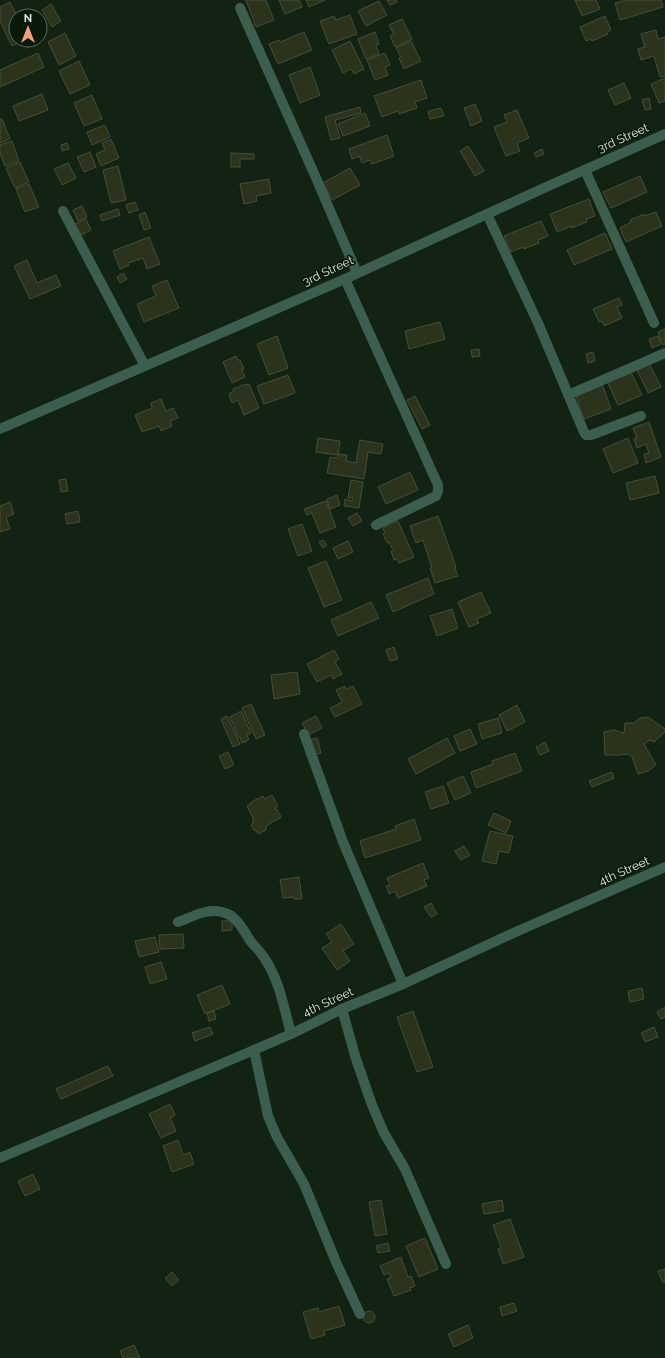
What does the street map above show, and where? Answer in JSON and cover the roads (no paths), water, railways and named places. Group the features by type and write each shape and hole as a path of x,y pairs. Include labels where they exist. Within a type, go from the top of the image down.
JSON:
{"street":[{"path":"240,8 313,171 356,272"},
{"name":"3rd Street","path":"0,429 345,279 356,272 665,134"},
{"path":"585,170 654,323"},
{"path":"63,211 145,366"},
{"path":"487,214 538,323 586,435 591,435 641,416"},
{"path":"345,279 438,485 436,496 376,525"},
{"path":"568,395 665,353"},
{"path":"304,734 343,842 403,984"},
{"name":"4th Street","path":"0,1158 291,1034 342,1009 403,984 520,930 665,867"},
{"path":"178,922 209,910 231,914 237,920 252,943 264,956 272,971 280,993 291,1034"},
{"path":"342,1009 356,1059 372,1105 384,1133 405,1169 446,1264"},
{"path":"254,1050 268,1116 277,1137 304,1184 336,1262 360,1314"}]}
